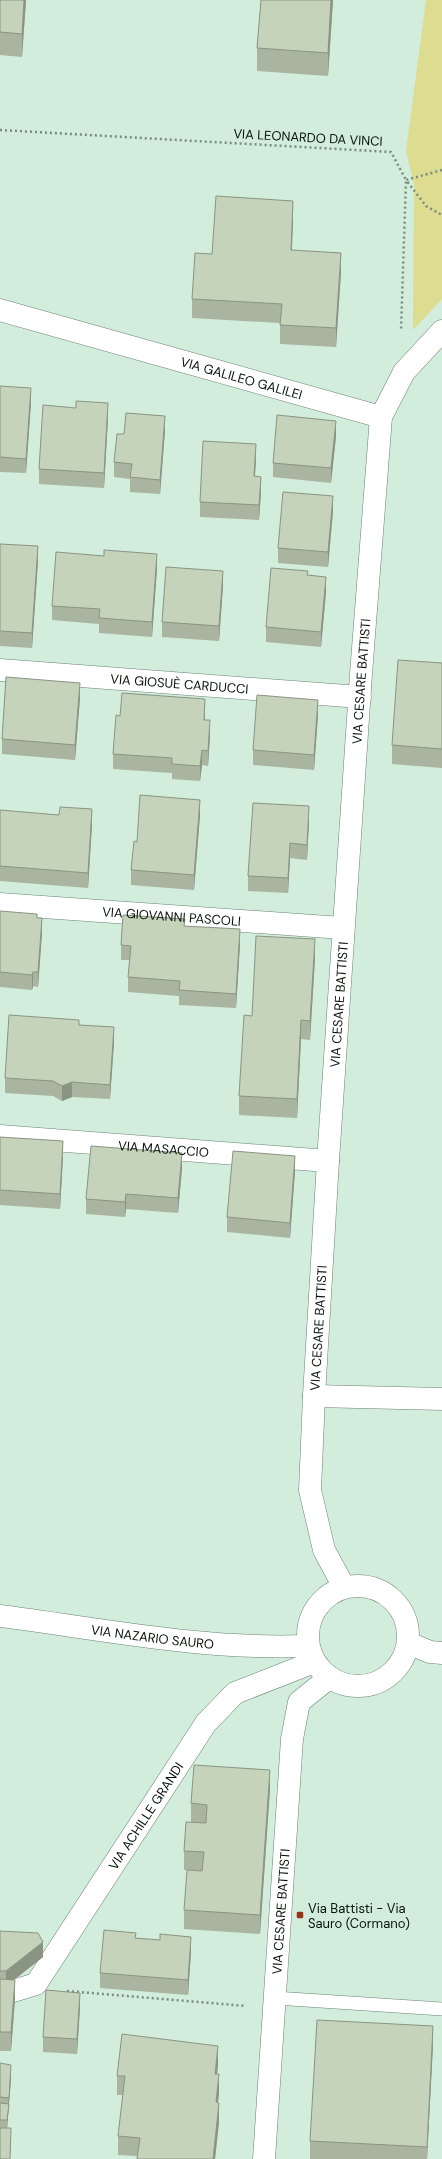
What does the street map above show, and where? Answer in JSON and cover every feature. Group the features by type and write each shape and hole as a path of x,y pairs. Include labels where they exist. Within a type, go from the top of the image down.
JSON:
{"street":[{"name":"VIA GALILEO GALILEI","path":"0,310 381,416"},
{"path":"381,416 404,372 442,331"},
{"name":"VIA CESARE BATTISTI","path":"344,1587 324,1550 310,1490 314,1396 342,928 381,416"},
{"name":"VIA GIOSUÈ CARDUCCI","path":"0,670 360,697"},
{"name":"VIA GIOVANNI PASCOLI","path":"0,904 342,928"},
{"name":"VIA MASACCIO","path":"0,1136 328,1161"},
{"path":"314,1396 442,1399"},
{"path":"367,1586 384,1592 398,1605 406,1621 408,1643 403,1660 389,1676 370,1686 349,1686 329,1678 310,1654 312,1614 321,1601 335,1591 344,1587 367,1586"},
{"name":"VIA NAZARIO SAURO","path":"0,1616 180,1640 267,1648 310,1654"},
{"path":"408,1643 430,1652 442,1653"},
{"name":"VIA ACHILLE GRANDI","path":"36,1984 206,1723 235,1693 310,1654"},
{"name":"VIA CESARE BATTISTI","path":"264,2159 292,1739 299,1702 329,1678"},
{"path":"0,1991 10,1992 36,1984"}],"lane":[{"path":"274,2003 442,2009"}],"path":[{"name":"VIA LEONARDO DA VINCI","path":"0,130 391,152 406,180"},
{"path":"406,180 442,170"},
{"path":"406,180 426,206 442,215"},
{"path":"404,372 401,322 406,180"},
{"path":"36,1984 57,1990 274,2003"}],"shaded area":[{"path":"426,0 442,0 442,299 413,330 414,184 406,151"}],"building":[{"path":"0,0 24,0 22,34 0,32"},
{"path":"261,0 331,0 328,53 257,48"},
{"path":"216,196 293,201 291,250 341,253 336,328 280,325 282,304 192,299 195,253 212,254"},
{"path":"0,386 31,388 26,459 0,457"},
{"path":"76,401 108,403 104,473 39,469 43,405 76,408"},
{"path":"126,413 165,416 160,480 130,477 132,464 114,462 117,434 124,434"},
{"path":"277,415 336,421 331,468 273,463"},
{"path":"203,441 256,444 254,476 261,477 259,505 200,502"},
{"path":"283,492 333,496 328,552 278,548"},
{"path":"0,544 38,546 32,633 0,631"},
{"path":"104,550 157,554 152,622 99,618 100,609 52,606 56,552 104,556"},
{"path":"166,567 223,571 219,626 162,622"},
{"path":"271,568 308,571 307,575 326,577 321,632 266,627"},
{"path":"398,660 442,663 442,749 392,745"},
{"path":"6,677 80,683 75,745 2,739"},
{"path":"122,693 205,699 204,720 210,720 208,751 202,750 200,766 172,764 172,758 113,754 116,715 120,716"},
{"path":"257,695 318,700 314,755 253,750"},
{"path":"140,795 200,800 194,875 131,870 134,841 137,842"},
{"path":"253,803 309,806 307,845 290,843 288,878 248,876"},
{"path":"60,807 92,809 88,873 0,866 0,810 59,815"},
{"path":"0,911 37,914 37,918 42,918 38,972 33,972 32,975 0,972"},
{"path":"123,915 185,919 184,926 240,929 236,994 179,990 180,981 128,977 131,946 121,945"},
{"path":"256,936 315,939 310,1021 301,1020 297,1099 239,1096 244,1015 252,1016"},
{"path":"9,1015 79,1020 79,1025 114,1027 110,1085 72,1082 62,1086 53,1081 5,1078"},
{"path":"0,1137 63,1141 60,1194 0,1190"},
{"path":"91,1146 182,1153 178,1198 126,1194 125,1202 86,1199"},
{"path":"233,1151 295,1156 290,1223 227,1217"},
{"path":"194,1765 270,1770 260,1915 184,1910 187,1870 202,1871 204,1852 184,1851 186,1822 206,1823 207,1805 191,1803"},
{"path":"104,1930 136,1933 135,1938 160,1940 160,1934 191,1937 188,1980 100,1973"},
{"path":"0,1931 38,1933 43,1942 6,1971 0,1971"},
{"path":"0,1979 15,1980 11,2032 0,2032"},
{"path":"46,1990 80,1993 77,2039 43,2037"},
{"path":"317,2020 433,2026 427,2147 310,2141"},
{"path":"122,2034 218,2046 215,2074 219,2074 216,2102 219,2103 213,2159 137,2159 140,2138 118,2136 125,2076 117,2076"},
{"path":"0,2063 11,2065 9,2098 0,2097"},
{"path":"0,2103 9,2104 7,2120 0,2120"},
{"path":"0,2128 11,2128 10,2159 0,2159"}],"place":[{"name":"Via Battisti - Via Sauro (Cormano)","path":"300,1915"}]}
